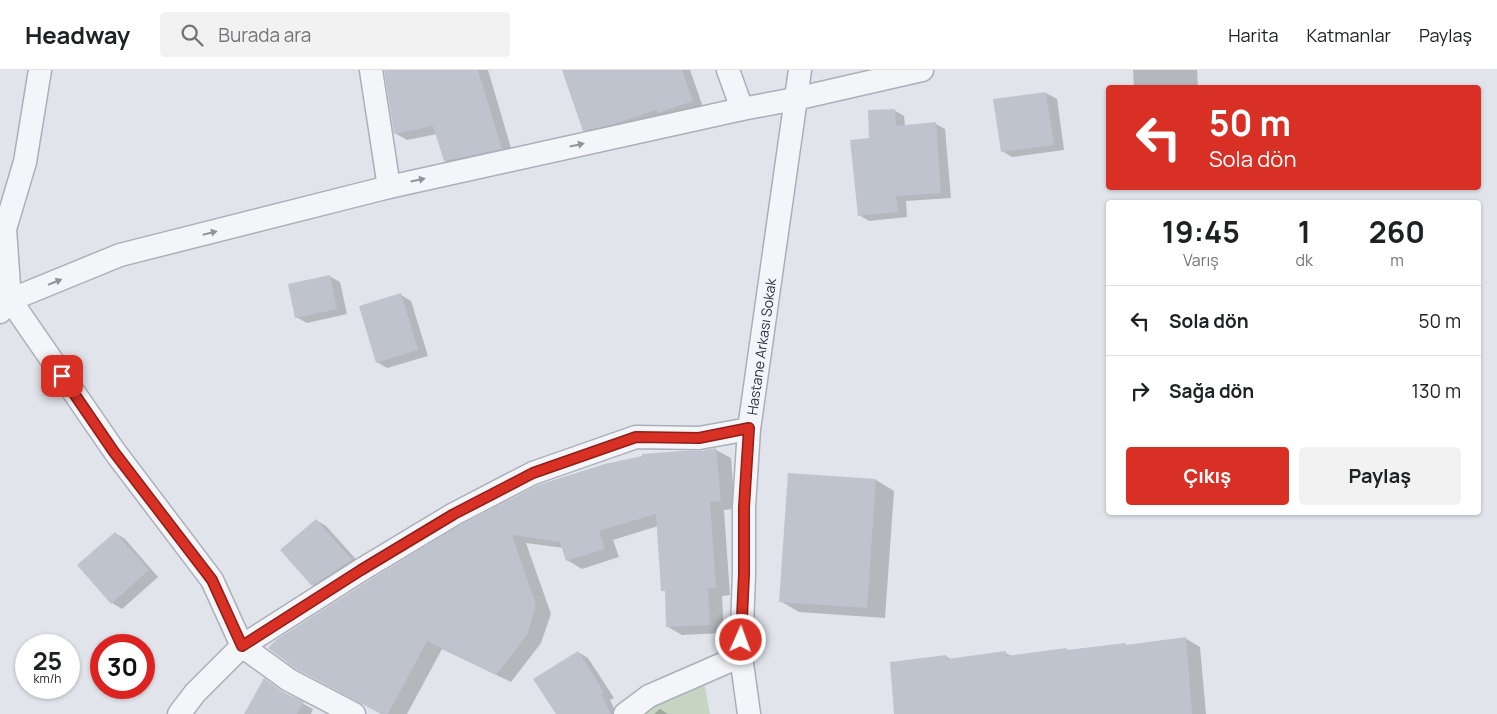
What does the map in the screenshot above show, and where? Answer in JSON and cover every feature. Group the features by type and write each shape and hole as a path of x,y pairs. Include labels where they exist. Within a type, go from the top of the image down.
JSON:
{"street":[{"path":"40,70 25,162 5,229 3,299 114,452 212,580 242,646 288,680 354,714"},
{"path":"370,70 389,187"},
{"path":"728,70 742,109"},
{"name":"Hastane Arkası Sokak","path":"749,714 740,656 744,574 744,507 749,428 800,70"},
{"path":"3,299 120,255 389,187 922,70"},
{"path":"179,714 195,693 242,646 361,570 454,514 533,473 636,437 699,438 749,428"},
{"path":"625,714 650,696 740,656"}],"green space":[{"path":"704,682 710,714 645,714 658,705"}],"building":[{"path":"384,70 478,70 502,149 444,161 433,126 394,134"},
{"path":"562,70 682,70 693,101 658,113 656,110 614,124 583,131"},
{"path":"1046,92 1054,145 1001,152 993,99"},
{"path":"895,109 896,126 936,122 941,193 896,196 898,212 858,216 850,140 869,138 868,110"},
{"path":"330,275 337,309 295,318 288,284"},
{"path":"401,293 418,350 376,363 359,306"},
{"path":"716,448 721,501 710,502 716,588 708,588 710,625 666,627 665,591 661,591 656,514 599,531 605,549 566,561 560,542 512,535 536,605 527,635 496,675 427,641 388,714 381,714 296,669 268,648 276,640 368,581 460,525 538,485 605,464 642,456 642,454 701,451"},
{"path":"788,473 876,479 867,608 779,602"},
{"path":"316,519 352,560 312,586 280,550"},
{"path":"115,532 149,570 111,604 77,565"},
{"path":"1186,637 1192,714 894,714 890,662 946,655 947,659 1006,651 1006,656 1066,648 1067,650 1126,643 1126,645"},
{"path":"578,651 604,692 601,694 611,714 556,714 533,679"},
{"path":"264,678 283,692 304,702 297,714 244,714"}],"route":[{"path":"62,376 114,452 212,580 242,646 361,570 454,514 533,473 636,437 699,438 749,428 744,507 744,574 741,640"}]}
